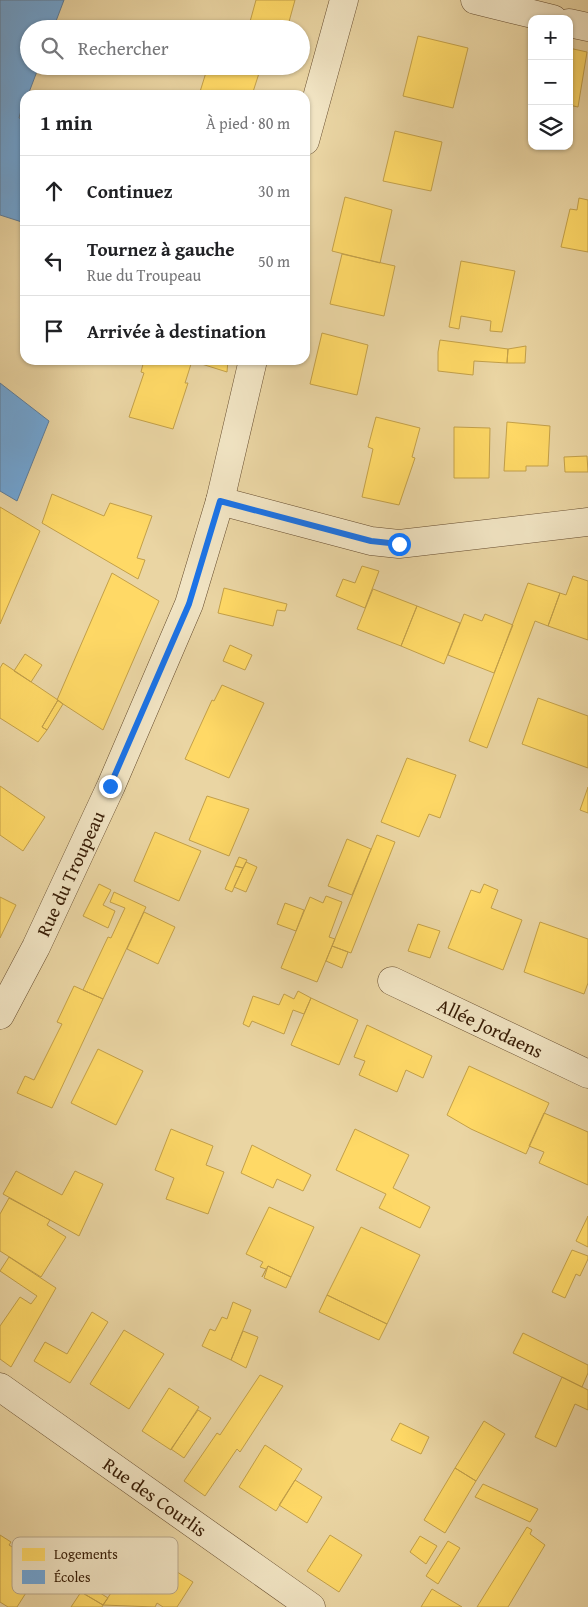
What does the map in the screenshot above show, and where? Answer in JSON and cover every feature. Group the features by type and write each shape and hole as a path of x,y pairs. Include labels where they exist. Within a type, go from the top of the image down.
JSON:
{"street":[{"path":"310,123 344,0"},
{"path":"475,0 537,15"},
{"path":"573,24 588,27"},
{"name":"Rue du Troupeau","path":"0,1015 36,947 102,804 185,613 220,501 252,365"},
{"path":"220,501 371,541 399,544 588,522"},
{"name":"Allée Jordaens","path":"392,981 588,1074"},
{"name":"Rue des Courlis","path":"0,1387 310,1607"}],"building: Logements":[{"path":"256,0 295,0 289,20 250,20"},
{"path":"418,36 468,48 453,108 403,96"},
{"path":"573,49 587,52 578,107 573,106"},
{"path":"205,75 258,75 254,90 201,90"},
{"path":"395,131 442,142 431,191 383,181"},
{"path":"345,197 392,210 380,263 332,251"},
{"path":"579,198 588,200 588,252 561,247 570,209 577,210"},
{"path":"342,254 395,266 384,316 330,304"},
{"path":"461,261 515,271 502,332 490,331 491,321 461,316 459,329 449,327"},
{"path":"322,333 368,345 357,395 310,384"},
{"path":"440,340 508,349 507,363 474,361 473,375 438,371"},
{"path":"526,346 525,363 507,363 508,349"},
{"path":"143,365 191,365 185,383 188,383 173,429 129,417 144,373 141,372"},
{"path":"205,365 228,365 227,372"},
{"path":"376,417 420,428 412,457 415,458 399,505 362,497 373,449 368,447"},
{"path":"507,422 550,426 548,466 526,466 526,471 504,471"},
{"path":"454,427 490,428 489,478 454,478"},
{"path":"587,456 588,472 565,472 564,457"},
{"path":"52,494 104,516 110,503 152,516 137,558 145,560 138,579 42,523"},
{"path":"0,507 40,531 0,624"},
{"path":"362,566 379,571 365,608 336,596 343,579 355,583"},
{"path":"112,573 159,601 103,730 57,700"},
{"path":"573,576 588,581 588,640 548,626 560,593 566,595"},
{"path":"528,583 560,593 548,626 535,621 487,748 469,741"},
{"path":"224,588 287,604 285,611 277,610 273,626 218,613"},
{"path":"373,589 417,606 401,646 357,629"},
{"path":"417,606 460,623 444,664 401,646"},
{"path":"464,614 482,621 485,614 513,625 494,673 448,655"},
{"path":"230,645 252,655 245,670 223,661"},
{"path":"25,654 42,665 31,682 14,671"},
{"path":"3,663 58,700 42,727 47,730 38,742 0,718 0,668"},
{"path":"222,685 264,703 229,778 185,759 212,700 214,701"},
{"path":"538,698 588,716 588,768 522,744"},
{"path":"58,700 63,704 47,730 42,727"},
{"path":"407,758 456,775 440,818 429,814 419,837 381,822"},
{"path":"0,786 45,817 23,851 0,835"},
{"path":"588,787 588,813 580,810"},
{"path":"207,796 249,809 229,856 189,840"},
{"path":"155,832 201,851 179,901 134,881"},
{"path":"377,835 395,842 351,953 332,946"},
{"path":"347,839 371,849 352,895 328,886"},
{"path":"239,857 247,860 243,868 235,866"},
{"path":"246,862 257,867 246,892 234,887"},
{"path":"235,866 243,868 232,892 225,889"},
{"path":"99,884 111,890 103,905 115,911 108,928 83,916"},
{"path":"484,884 498,890 491,908 522,920 503,970 448,948 471,890 480,893"},
{"path":"114,892 146,907 103,999 83,990 108,937 111,938 125,908 110,902"},
{"path":"326,896 342,902 329,937 335,939 317,982 281,968 310,897 323,903"},
{"path":"0,897 16,905 0,938"},
{"path":"285,903 304,910 296,931 277,924"},
{"path":"144,912 175,927 158,964 127,949"},
{"path":"540,922 588,939 588,983 584,994 524,972"},
{"path":"418,924 440,931 430,958 408,951"},
{"path":"332,946 348,952 342,968 326,961"},
{"path":"74,986 103,999 52,1108 17,1093 25,1076 34,1080 62,1024 57,1022"},
{"path":"298,991 311,998 304,1014 293,1010 284,1034 252,1021 249,1027 243,1024 253,996 279,1005 284,994 294,999"},
{"path":"311,998 358,1020 339,1065 291,1045"},
{"path":"367,1025 432,1056 423,1078 406,1070 397,1092 359,1075 365,1061 354,1057"},
{"path":"98,1049 143,1071 116,1125 71,1103"},
{"path":"469,1066 549,1103 526,1154 471,1129 447,1115"},
{"path":"544,1113 588,1132 588,1185 539,1163 544,1152 529,1146"},
{"path":"171,1129 213,1146 206,1165 224,1172 208,1214 166,1199 174,1178 155,1170"},
{"path":"355,1129 409,1155 393,1188 430,1207 420,1228 379,1208 386,1194 336,1170"},
{"path":"252,1145 311,1175 303,1191 277,1179 273,1188 241,1173"},
{"path":"16,1171 62,1195 75,1171 103,1184 79,1236 3,1194"},
{"path":"9,1198 50,1220 47,1225 66,1237 41,1277 0,1251 0,1214"},
{"path":"269,1207 314,1227 291,1277 268,1266 262,1277 266,1269 260,1267 263,1262 246,1254"},
{"path":"588,1216 588,1247 576,1241"},
{"path":"361,1227 420,1255 387,1324 327,1295"},
{"path":"572,1250 588,1256 588,1259 580,1276 576,1274 565,1298 552,1292"},
{"path":"9,1257 56,1288 11,1367 0,1359 0,1326 20,1297 31,1304 37,1296 0,1271"},
{"path":"268,1266 291,1277 286,1288 264,1278"},
{"path":"327,1295 387,1324 379,1340 319,1312"},
{"path":"233,1302 251,1310 231,1360 202,1346 210,1329 215,1331 222,1317 227,1319"},
{"path":"92,1312 108,1322 70,1383 34,1361 45,1342 67,1354"},
{"path":"124,1330 164,1354 129,1409 90,1384"},
{"path":"243,1331 258,1337 246,1368 231,1360"},
{"path":"523,1333 588,1365 588,1373 582,1387 513,1353"},
{"path":"260,1375 283,1386 240,1452 237,1449 205,1496 184,1481 217,1433 220,1435"},
{"path":"562,1377 588,1390 588,1410 575,1404 556,1447 535,1437"},
{"path":"169,1388 199,1407 171,1450 142,1431"},
{"path":"198,1410 211,1418 184,1458 171,1449"},
{"path":"484,1421 505,1434 476,1481 455,1468"},
{"path":"400,1423 429,1437 421,1454 391,1440"},
{"path":"265,1445 302,1469 276,1511 239,1487"},
{"path":"455,1468 476,1481 445,1533 424,1520"},
{"path":"295,1480 322,1497 307,1523 279,1505"},
{"path":"483,1484 538,1509 530,1522 475,1497"},
{"path":"527,1527 532,1530 530,1534 545,1545 508,1607 477,1607"},
{"path":"0,1535 11,1542 9,1545 12,1547 12,1594 25,1594 17,1607 8,1607 0,1602"},
{"path":"330,1535 362,1555 339,1592 307,1571"},
{"path":"420,1536 437,1546 426,1564 410,1552"},
{"path":"448,1541 460,1548 438,1584 426,1576"},
{"path":"178,1573 193,1582 177,1607 163,1607 157,1603 155,1607 103,1605 110,1594 178,1594"},
{"path":"432,1589 462,1607 421,1607"},
{"path":"80,1594 84,1594 103,1605 102,1607 71,1607"},
{"path":"84,1594 102,1594 108,1598 103,1605"}],"building: Écoles":[{"path":"0,0 64,0 56,20 20,20 20,75 36,75 30,90 20,90 20,221 0,215"},
{"path":"0,383 49,421 17,501 0,491"}],"route":[{"path":"110,786 189,604 220,501 371,541 399,544"}]}
